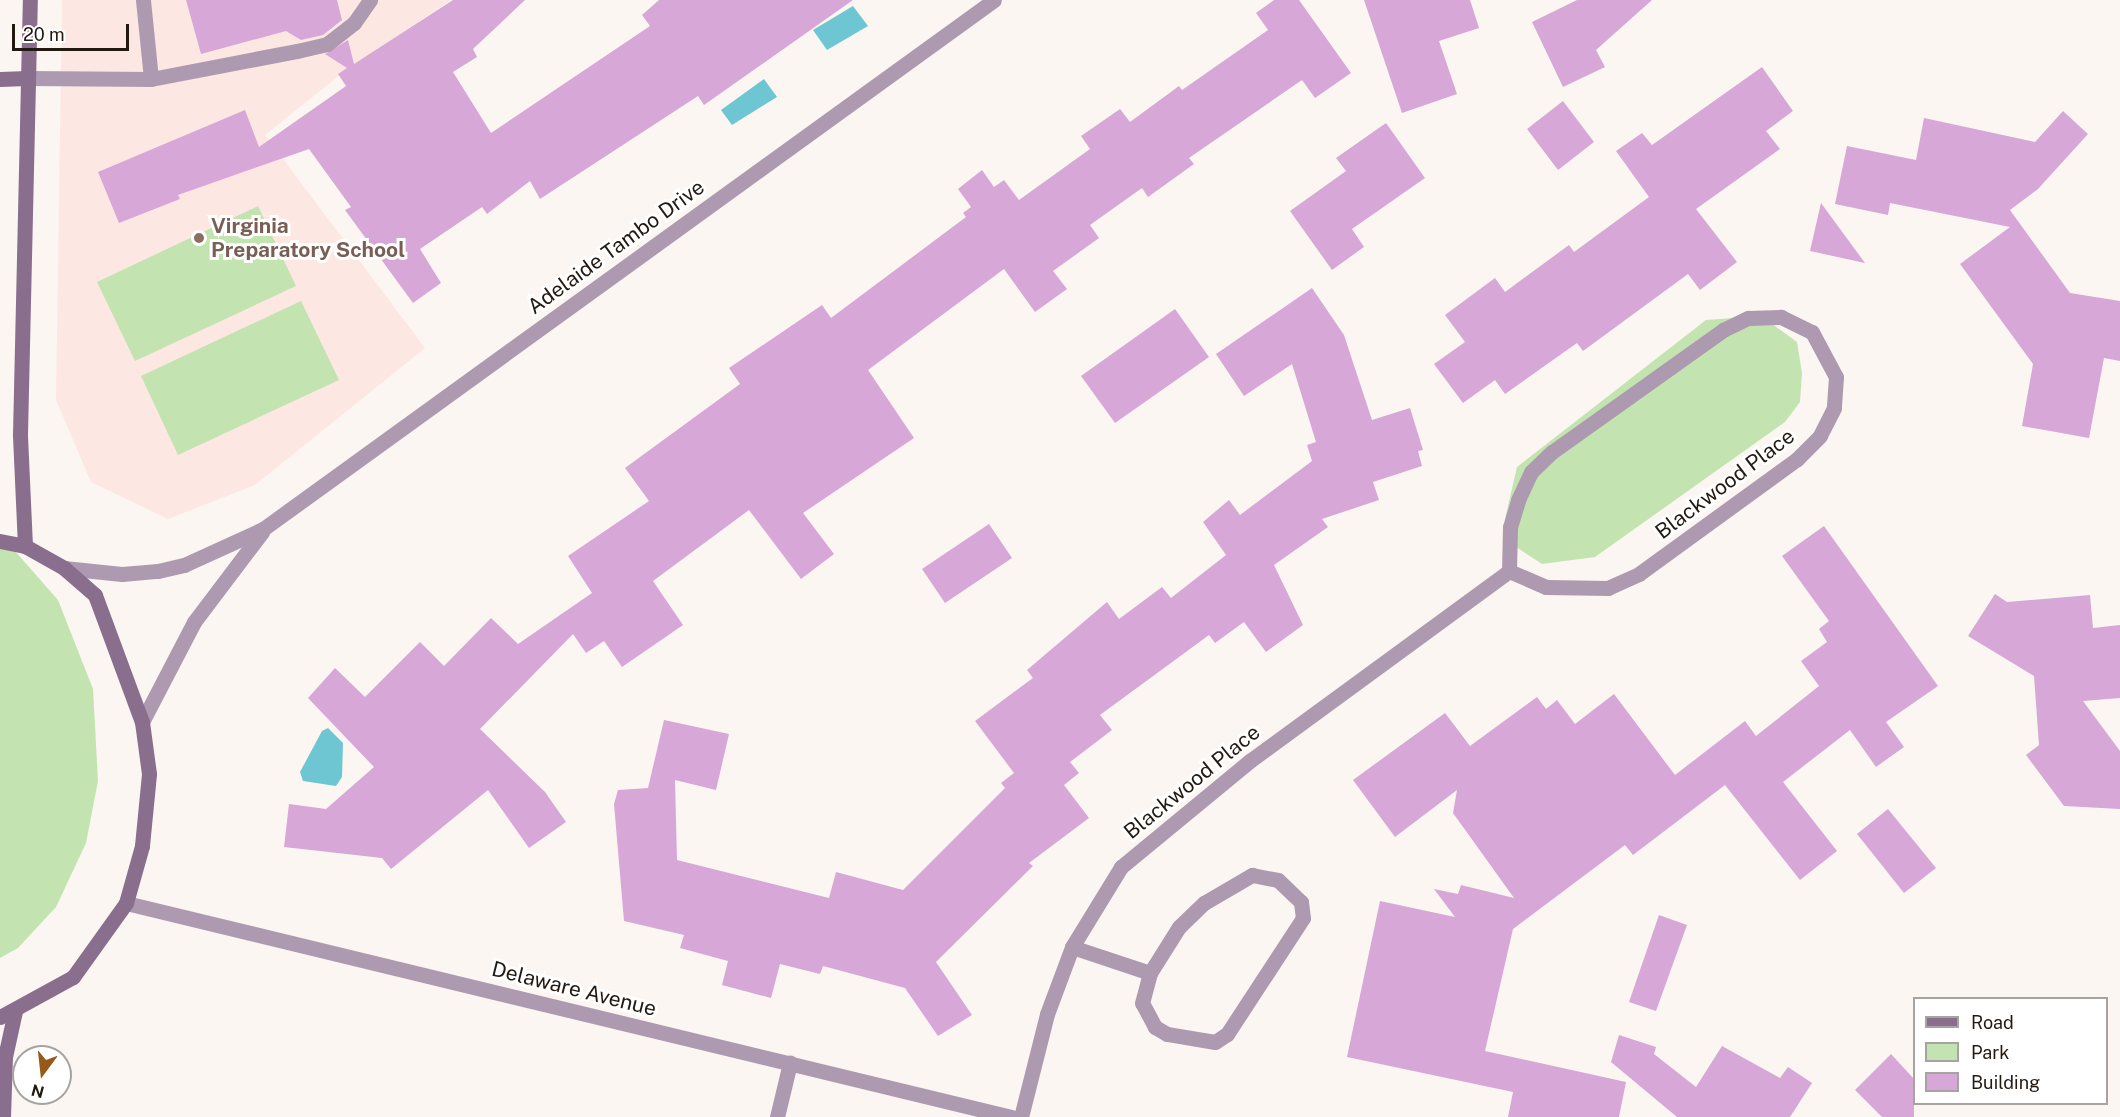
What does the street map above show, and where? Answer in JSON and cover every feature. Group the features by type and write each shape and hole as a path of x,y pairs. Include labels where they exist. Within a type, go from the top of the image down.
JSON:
{"street":[{"path":"25,546 20,434 30,0"},
{"path":"142,0 151,79"},
{"path":"0,79 151,79 327,44 354,23 370,0"},
{"name":"Adelaide Tambo Drive","path":"64,568 122,574 158,571 184,565 263,529 994,0"},
{"name":"Blackwood Place","path":"1782,317 1812,332 1836,377 1834,408 1820,436 1797,459 1639,574 1608,588 1546,587 1509,570 1510,526 1518,500 1531,472 1552,452 1724,330 1748,318 1782,317"},
{"name":"Adelaide Tambo Drive","path":"142,722 194,622 263,529"},
{"path":"0,541 25,546 64,568 95,595 142,722 149,774 142,846 126,903 73,977 15,1011 0,1017"},
{"name":"Blackwood Place","path":"1021,1117 1047,1014 1072,947 1121,867 1160,830 1509,570"},
{"path":"1252,875 1278,879 1301,902 1303,918 1282,957 1227,1034 1215,1042 1182,1040 1155,1026 1142,1003 1150,973 1179,927 1204,903 1252,875"},
{"name":"Delaware Avenue","path":"126,903 1011,1117"},
{"path":"1072,947 1150,973"},
{"path":"3,1117 6,1057 15,1011"},
{"path":"777,1117 790,1063"}],"shaded area":[{"name":"Virginia Preparatory School","path":"62,0 451,0 346,70 265,135 425,348 255,485 168,519 91,482 56,400"}],"green space":[{"path":"258,206 296,286 135,361 97,282"},
{"path":"301,301 339,380 178,455 141,376"},
{"path":"1761,316 1797,342 1802,373 1800,402 1785,422 1595,557 1542,564 1507,541 1505,519 1517,467 1706,320"},
{"path":"0,545 15,551 58,600 93,689 98,781 86,843 56,907 18,948 0,958"}],"water":[{"path":"853,6 868,26 827,50 813,30"},
{"path":"764,79 777,97 732,125 721,110"},
{"path":"328,728 343,743 342,777 336,786 303,781 300,772 322,731"}],"building":[{"path":"186,0 337,0 342,20 323,35 301,40 286,31 201,54"},
{"path":"453,0 525,0 473,49 477,57 453,72 491,133 650,26 642,15 659,0 853,0 704,105 698,96 540,199 530,181 487,214 482,207 420,249 441,283 413,303 345,210 351,207 309,149 178,195 180,199 119,223 98,172 245,110 259,147 346,86 338,74 347,68 325,54 348,40 354,64"},
{"path":"1274,0 1299,0 1351,73 1315,98 1302,80 1189,158 1194,164 1148,197 1142,188 1090,225 1099,238 1053,271 1067,289 1035,312 1004,269 868,370 914,438 803,513 834,554 801,579 749,510 653,581 683,625 622,667 604,641 586,653 573,634 480,729 545,792 566,822 529,848 488,790 391,869 382,858 284,847 289,804 326,809 374,767 308,698 335,668 365,697 420,642 444,666 491,618 518,644 592,593 568,556 649,501 625,468 740,384 729,368 822,305 831,318 966,217 963,213 971,207 958,189 982,170 994,187 1004,180 1019,200 1090,149 1081,136 1120,109 1130,122 1179,86 1182,90 1268,30 1256,13"},
{"path":"1364,0 1470,0 1479,28 1439,41 1457,94 1402,113"},
{"path":"1577,0 1652,0 1596,50 1605,67 1563,87 1532,22"},
{"path":"1762,67 1793,111 1766,131 1780,149 1696,209 1737,262 1700,290 1688,274 1583,351 1577,343 1505,394 1495,380 1463,403 1434,364 1465,342 1445,315 1495,278 1505,292 1569,245 1574,252 1649,197 1616,151 1642,133 1652,145"},
{"path":"1563,101 1594,142 1558,170 1527,129"},
{"path":"2063,111 2088,134 2038,189 2010,210 2070,293 2120,301 2120,361 2104,358 2089,438 2022,426 2033,364 1960,264 2010,227 1890,203 1888,215 1835,204 1847,146 1916,160 1924,118 2035,142"},
{"path":"1386,123 1425,178 1352,229 1364,247 1332,270 1290,211 1346,171 1336,158"},
{"path":"1821,203 1865,263 1810,251"},
{"path":"1312,288 1344,335 1372,420 1410,408 1423,450 1418,451 1422,466 1373,482 1379,500 1322,519 1328,527 1274,565 1303,625 1266,652 1244,622 1215,643 1209,635 1100,715 1112,730 1070,762 1079,773 1064,785 1089,818 1029,863 1033,866 936,962 972,1015 938,1036 905,988 823,966 820,974 780,964 771,998 722,985 728,961 680,948 684,935 624,921 614,804 618,790 648,788 664,720 729,734 716,790 675,780 677,860 829,898 836,872 903,890 1005,788 1001,783 1014,773 975,721 1033,678 1027,670 1107,602 1119,619 1162,587 1171,598 1226,555 1203,522 1229,500 1240,515 1312,461 1307,445 1316,442 1292,364 1244,396 1216,354"},
{"path":"1175,309 1209,357 1115,423 1081,376"},
{"path":"989,524 1012,558 945,603 922,569"},
{"path":"1824,526 1938,686 1886,722 1904,747 1876,767 1850,730 1783,782 1837,851 1800,880 1725,785 1633,855 1625,845 1513,929 1485,1051 1626,1082 1619,1117 1508,1117 1513,1092 1347,1057 1380,901 1455,917 1434,889 1458,894 1461,885 1514,898 1453,813 1457,790 1395,837 1353,780 1445,713 1470,746 1537,697 1546,709 1557,700 1575,724 1614,694 1675,775 1745,721 1756,736 1819,686 1801,661 1827,642 1819,629 1829,621 1782,556"},
{"path":"1995,594 2007,602 2090,595 2093,628 2120,625 2120,698 2083,701 2120,751 2120,809 2064,806 2026,755 2039,745 2034,676 1968,636"},
{"path":"1888,809 1936,868 1904,893 1857,834"},
{"path":"1659,915 1687,925 1656,1011 1629,1002"},
{"path":"1619,1035 1656,1047 1654,1054 1696,1087 1722,1046 1780,1078 1788,1067 1812,1083 1790,1117 1677,1117 1611,1062"},
{"path":"1891,1054 1913,1078 1914,1117 1882,1117 1855,1090"}],"place":[{"name":"Virginia Preparatory School","path":"199,238"}]}
